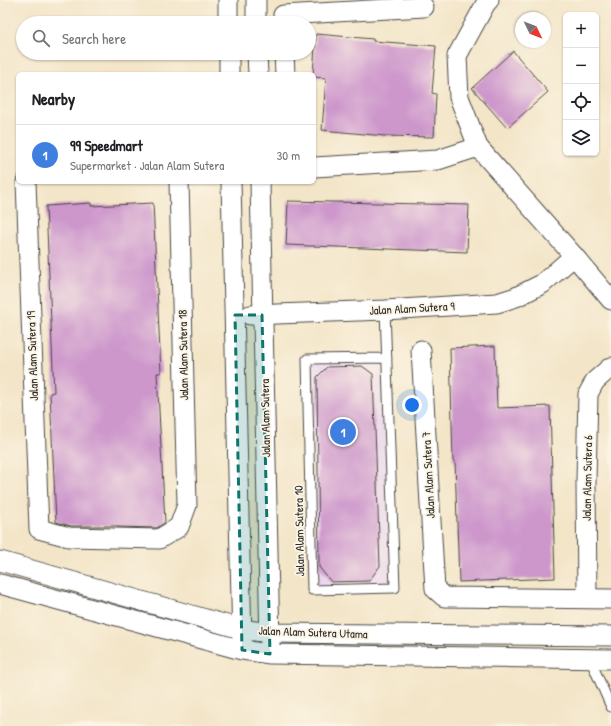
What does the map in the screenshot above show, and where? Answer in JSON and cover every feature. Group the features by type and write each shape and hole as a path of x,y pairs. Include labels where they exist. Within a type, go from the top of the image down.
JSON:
{"street":[{"path":"228,0 228,16"},
{"path":"256,0 256,16"},
{"path":"489,0 457,56 459,97 478,146 611,300"},
{"path":"283,13 424,7"},
{"path":"229,60 229,72"},
{"path":"257,60 258,72"},
{"path":"284,60 285,72"},
{"path":"316,166 438,160 478,146"},
{"name":"Jalan Alam Sutera 19","path":"26,184 38,529 69,537 159,539 179,527"},
{"name":"Jalan Alam Sutera 18","path":"179,184 187,505 179,527"},
{"path":"231,184 242,650"},
{"name":"Jalan Alam Sutera","path":"255,184 262,315 270,654"},
{"name":"Jalan Alam Sutera 9","path":"234,315 385,310 497,303 516,297 542,284 574,256"},
{"name":"Jalan Alam Sutera 7","path":"421,350 435,589 444,597 587,598"},
{"name":"Jalan Alam Sutera 6","path":"587,598 586,481 588,394 594,381 611,367"},
{"name":"Jalan Alam Sutera Utama","path":"0,561 241,629 269,633 611,636"},
{"name":"Jalan Alam Sutera Utama","path":"0,584 242,650 270,654 611,659"},
{"path":"587,598 611,599"}],"lane":[{"name":"Jalan Alam Sutera 10","path":"385,310 387,358 395,588 312,590 307,359 387,358"},
{"path":"590,659 611,707"}],"highlighted area":[{"path":"235,315 262,315 270,654 242,650 241,629"}],"shaded area":[{"path":"311,362 383,362 391,585 317,587"}],"building":[{"path":"316,34 373,39 373,41 436,46 432,93 436,94 434,137 385,136 322,130 326,78 316,77 316,72 313,72 314,60 316,60"},
{"path":"513,51 548,92 507,128 472,88"},
{"path":"288,201 469,205 467,252 286,245"},
{"path":"91,203 91,206 153,203 161,373 157,373 165,522 157,528 71,526 56,522 50,393 54,392 46,206"},
{"path":"495,346 497,408 550,406 555,578 459,582 455,461 453,461 450,348"},
{"path":"362,366 373,374 380,566 369,581 331,582 319,567 317,377 327,367"}],"place":[{"name":"99 Speedmart","path":"343,432"}]}
